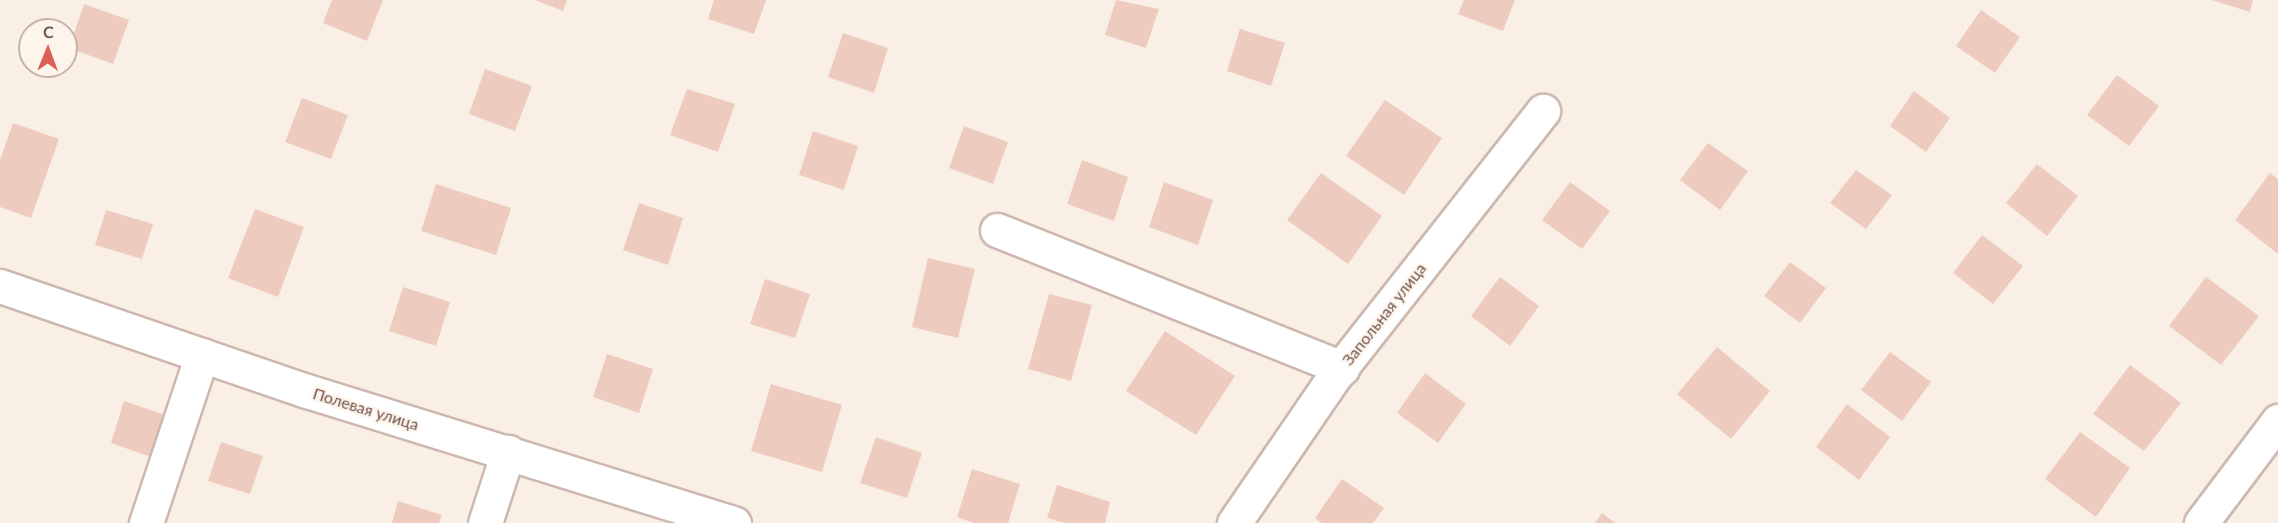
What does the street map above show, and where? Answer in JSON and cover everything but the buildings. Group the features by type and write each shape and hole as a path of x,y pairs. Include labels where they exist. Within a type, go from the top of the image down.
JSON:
{"street":[{"name":"Запольная улица","path":"1234,523 1342,368 1543,111"},
{"path":"997,230 1342,368"},
{"name":"Полевая улица","path":"0,286 201,355 734,523"},
{"path":"146,523 201,355"},
{"path":"2201,523 2278,421"},
{"path":"484,523 508,452"}]}
